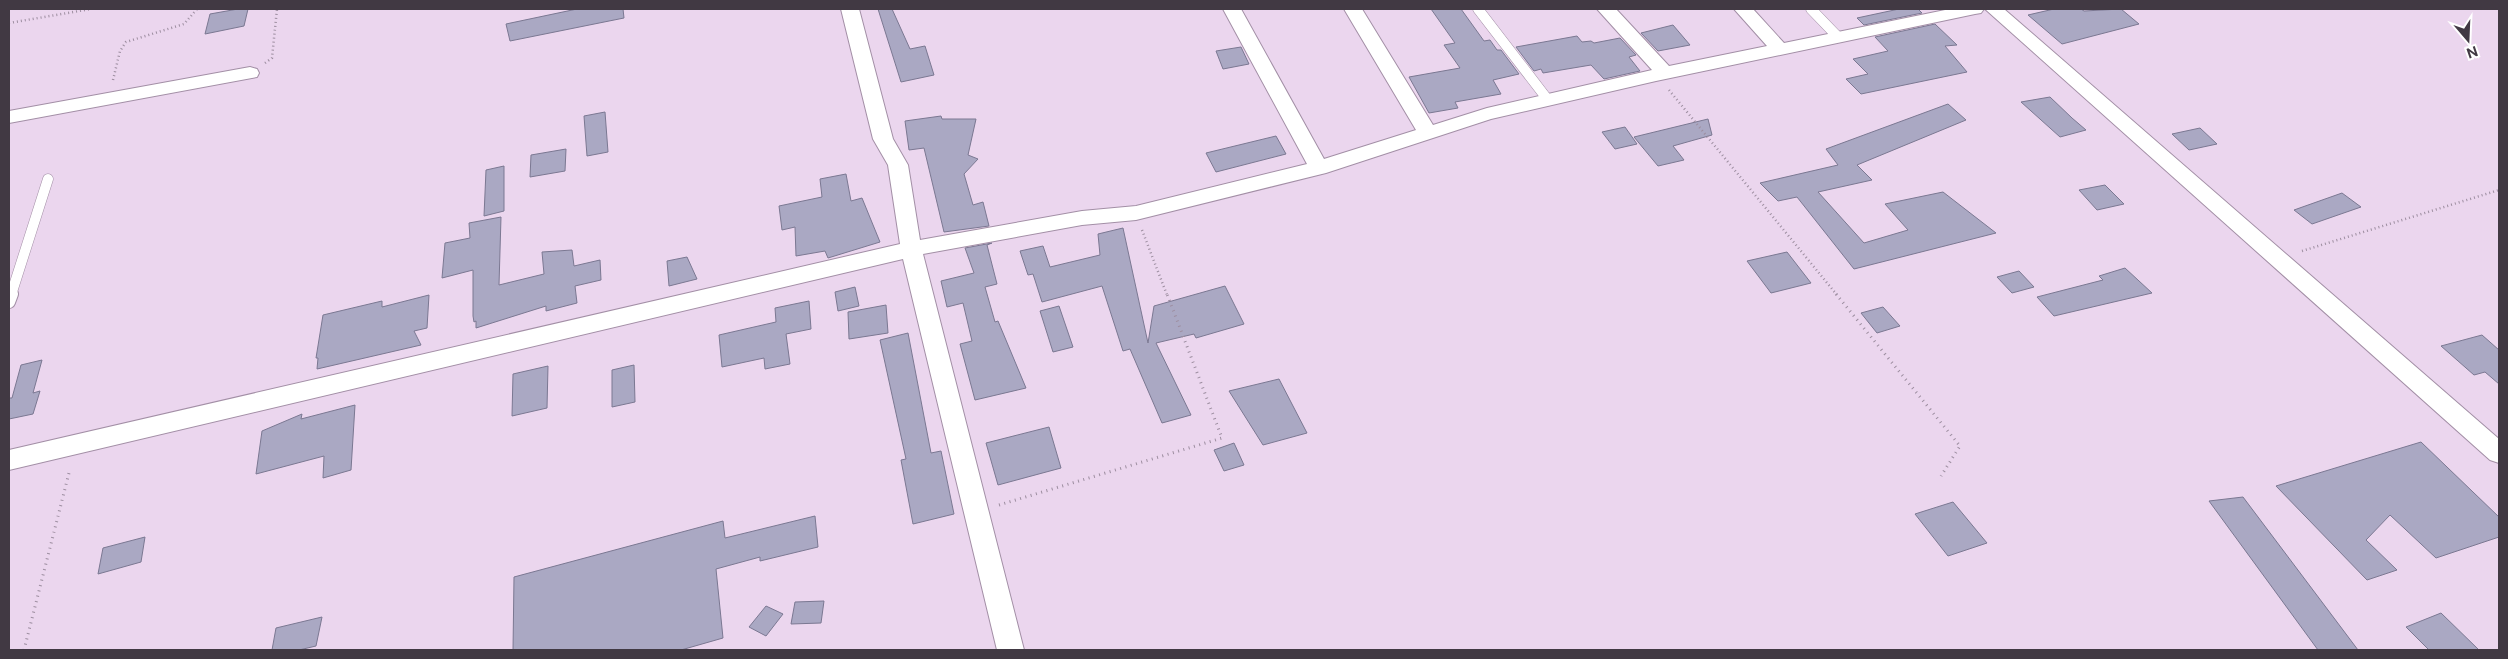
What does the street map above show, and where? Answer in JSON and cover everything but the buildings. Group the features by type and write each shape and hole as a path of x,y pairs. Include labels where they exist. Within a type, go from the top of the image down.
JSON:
{"street":[{"path":"850,9 883,139 898,165 911,249 1011,650"},
{"path":"1232,9 1319,168"},
{"path":"1353,9 1428,133"},
{"path":"1606,9 1660,74"},
{"path":"1743,9 1779,49"},
{"path":"9,460 911,249 1082,218 1136,214 1319,168 1487,114 1660,74 1975,9"},
{"path":"1994,9 2499,453"},
{"path":"9,116 250,73"}],"lane":[{"path":"1478,9 1548,100"},
{"path":"1811,9 1838,37"},
{"path":"9,302 48,179"}],"path":[{"path":"9,23 91,9"},
{"path":"107,100 118,66 120,51 126,42 184,24 198,9"},
{"path":"250,73 272,58 278,9"},
{"path":"1660,74 1960,446 1941,476"},
{"path":"2278,259 2499,190"},
{"path":"976,511 1222,438 1136,214"},
{"path":"24,650 76,444"}]}
